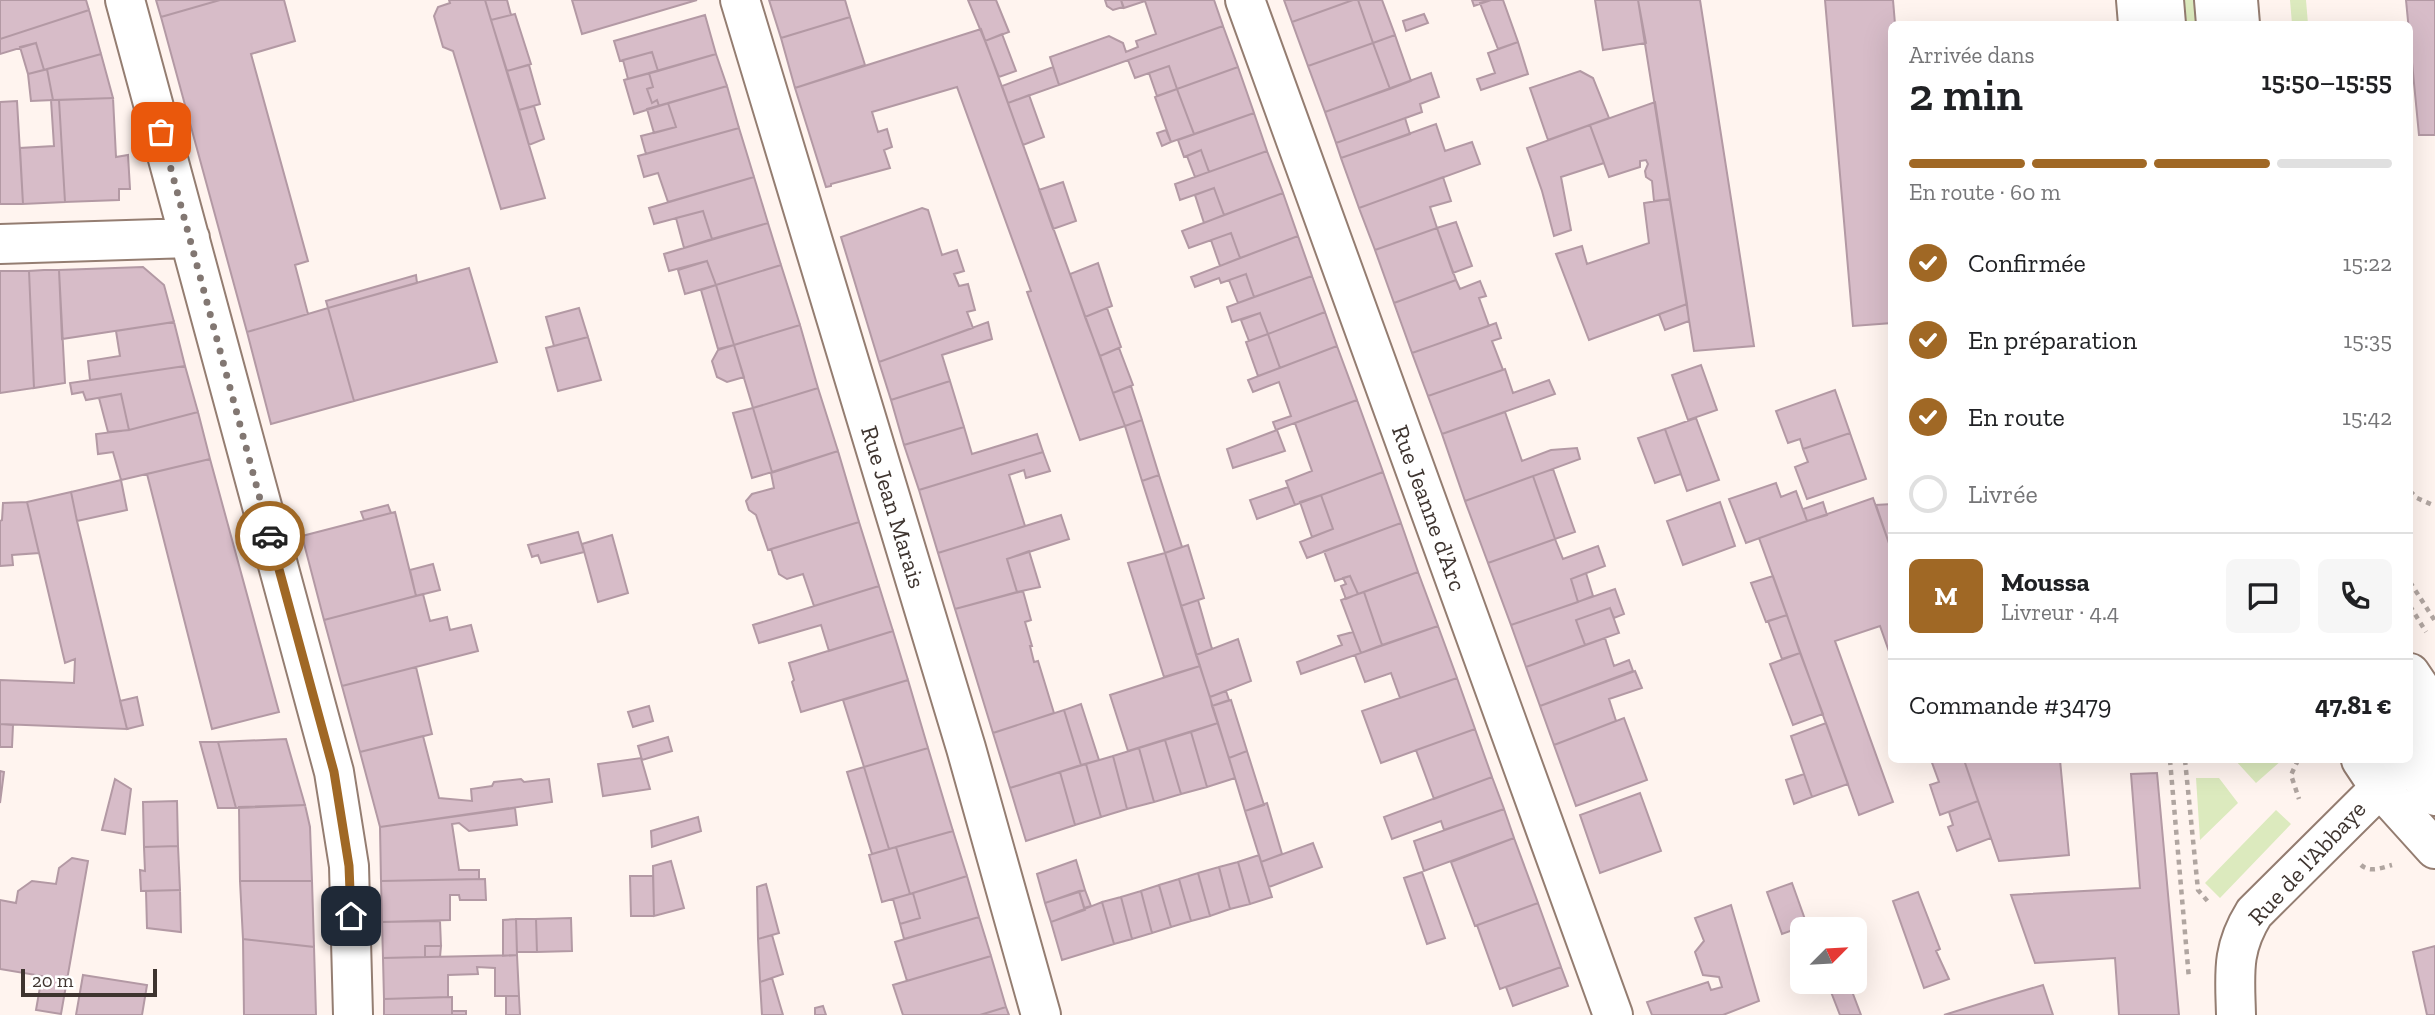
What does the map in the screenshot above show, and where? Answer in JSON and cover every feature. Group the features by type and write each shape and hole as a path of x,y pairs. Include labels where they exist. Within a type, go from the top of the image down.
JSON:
{"street":[{"path":"125,0 334,772 349,866 353,1015"},
{"name":"Rue Jean Marais","path":"740,0 966,748 1041,1015"},
{"name":"Rue Jeanne d'Arc","path":"1245,0 1614,1015"},
{"path":"2136,0 2138,21"},
{"path":"2164,0 2166,21"},
{"path":"2214,0 2216,21"},
{"path":"2238,0 2240,21"},
{"path":"0,244 190,237"},
{"path":"2413,692 2421,741 2435,796"},
{"name":"Rue de l'Abbaye","path":"2236,1015 2235,972 2240,937 2254,913 2333,833 2370,773 2386,763"},
{"path":"2370,773 2420,856"}],"path":[{"path":"2413,494 2435,506"},
{"path":"2413,587 2435,621"},
{"path":"2413,612 2428,636"},
{"path":"2170,763 2190,988"},
{"path":"2185,763 2198,890 2240,937"},
{"path":"2297,763 2291,775 2299,799"},
{"path":"2333,833 2363,868 2374,870 2420,856"}],"green space":[{"path":"2176,0 2200,0 2202,21 2178,21"},
{"path":"2290,0 2306,0 2308,21 2292,21"},
{"path":"2238,763 2279,763 2256,783"},
{"path":"2196,778 2219,778 2238,803 2200,840"},
{"path":"2276,810 2291,824 2220,898 2205,883"}],"building":[{"path":"0,0 86,0 89,10 0,39"},
{"path":"156,0 220,0 161,17"},
{"path":"220,0 284,0 295,41 251,54 308,261 295,265 308,314 247,332 161,17"},
{"path":"449,0 485,0 545,198 501,209 453,51 443,47 434,16 438,7 450,3"},
{"path":"485,0 507,0 511,15 491,20"},
{"path":"572,0 697,0 582,34"},
{"path":"769,0 845,0 850,17 781,38"},
{"path":"968,0 996,0 1009,32 985,41"},
{"path":"1105,0 1121,0 1123,7 1113,10 1107,6"},
{"path":"1121,0 1214,0 1223,26 1059,85 1050,57 1109,36 1123,43 1126,52 1138,47 1136,41 1156,34 1145,1 1124,8"},
{"path":"1284,0 1353,0 1292,22"},
{"path":"1358,0 1373,43 1308,66 1292,22"},
{"path":"1358,0 1382,0 1395,35 1373,43"},
{"path":"1472,0 1491,0 1474,6"},
{"path":"1503,0 1518,42 1498,49 1480,3"},
{"path":"1595,0 1638,0 1646,43 1603,50"},
{"path":"1638,0 1700,0 1754,346 1694,351"},
{"path":"1825,0 1893,0 1895,21 1888,21 1888,323 1853,326"},
{"path":"2406,0 2435,0 2435,135 2419,135 2413,73 2413,21 2408,21"},
{"path":"89,10 101,54 44,70 36,43 0,54 0,39"},
{"path":"515,14 531,64 507,71 491,20"},
{"path":"1424,14 1428,23 1406,31 1403,21"},
{"path":"705,15 716,54 658,71 652,52 620,61 614,41"},
{"path":"850,17 865,65 795,88 781,38"},
{"path":"1223,26 1238,67 1177,89 1169,66 1135,78 1128,60"},
{"path":"981,29 1125,426 1080,440 1027,292 1031,291 957,87 872,112 878,132 887,129 892,147 884,150 890,168 826,187 795,88"},
{"path":"1002,34 1016,71 999,77 985,41"},
{"path":"1395,35 1411,81 1390,89 1373,43"},
{"path":"1518,42 1528,74 1481,90 1477,79 1495,73 1488,53"},
{"path":"36,43 44,70 28,74 20,47"},
{"path":"1373,43 1390,89 1325,112 1308,66"},
{"path":"652,52 658,71 628,79 623,60"},
{"path":"101,54 113,98 53,100 47,69"},
{"path":"716,54 727,86 659,106 657,100 652,103 647,89 653,87 649,73"},
{"path":"529,65 540,104 519,110 507,71"},
{"path":"1169,66 1177,89 1157,96 1149,73"},
{"path":"1053,67 1059,85 1008,103 1002,86"},
{"path":"1238,67 1254,113 1194,134 1177,89"},
{"path":"47,69 53,100 31,101 28,74"},
{"path":"1580,71 1593,78 1609,118 1548,140 1530,88"},
{"path":"649,73 653,87 647,89 652,103 657,100 659,106 634,114 624,80"},
{"path":"1431,73 1439,97 1420,104 1422,112 1336,143 1325,112"},
{"path":"727,86 739,128 646,154 641,136 676,127 668,103"},
{"path":"1177,89 1194,134 1171,142 1155,97"},
{"path":"1029,95 1044,137 1023,145 1008,103"},
{"path":"113,98 116,157 128,155 130,189 119,189 119,200 65,202 59,100"},
{"path":"51,100 59,100 65,202 23,204 20,148 54,146"},
{"path":"17,101 23,204 0,204 0,102"},
{"path":"1655,102 1670,199 1654,201 1652,181 1646,177 1646,160 1640,161 1640,167 1609,177 1590,125"},
{"path":"668,103 676,127 654,133 647,109"},
{"path":"534,106 544,139 529,145 519,110"},
{"path":"1254,113 1267,151 1209,172 1201,150 1184,157 1178,140"},
{"path":"1405,118 1410,134 1341,158 1336,143"},
{"path":"1436,124 1445,151 1472,142 1480,164 1359,208 1341,158"},
{"path":"1590,125 1604,163 1561,177 1571,230 1554,236 1527,148"},
{"path":"739,128 754,177 668,202 658,173 644,177 638,156"},
{"path":"1166,130 1171,142 1162,146 1157,133"},
{"path":"1201,150 1209,172 1195,177 1187,156"},
{"path":"1267,151 1283,193 1224,215 1214,188 1180,200 1175,184"},
{"path":"754,177 768,223 712,239 703,211 654,224 649,208"},
{"path":"1443,177 1451,201 1430,207 1437,228 1375,250 1359,208"},
{"path":"1063,182 1076,221 1053,229 1039,190"},
{"path":"1214,188 1224,215 1204,223 1195,195"},
{"path":"1283,193 1298,236 1240,258 1231,233 1189,248 1182,231"},
{"path":"1670,199 1687,304 1589,340 1556,254 1582,246 1587,264 1649,243 1644,203"},
{"path":"922,208 928,210 942,255 957,250 964,271 954,274 959,286 968,284 975,310 967,312 973,328 879,362 841,237"},
{"path":"703,211 712,239 684,248 676,218"},
{"path":"1456,222 1472,266 1453,273 1437,228"},
{"path":"768,223 781,265 716,285 707,261 669,271 664,254"},
{"path":"1437,228 1456,280 1394,303 1375,250"},
{"path":"1231,233 1240,258 1220,266 1211,240"},
{"path":"1298,236 1312,276 1254,297 1246,274 1221,283 1219,278 1195,287 1191,277"},
{"path":"707,261 716,285 685,294 678,270"},
{"path":"1098,263 1112,306 1085,317 1070,274"},
{"path":"781,265 800,325 734,345 716,285"},
{"path":"143,267 164,285 174,322 62,339 59,270"},
{"path":"469,268 497,362 354,401 328,308"},
{"path":"59,270 65,383 34,388 29,271"},
{"path":"0,271 29,271 34,388 0,393"},
{"path":"1246,274 1254,297 1238,303 1229,280"},
{"path":"416,275 417,283 328,308 326,301"},
{"path":"1312,276 1325,312 1268,334 1260,313 1232,322 1227,307"},
{"path":"1456,280 1460,289 1480,281 1486,296 1479,298 1489,326 1412,353 1394,303"},
{"path":"716,285 734,345 718,349 701,290"},
{"path":"1687,304 1689,321 1665,330 1659,314"},
{"path":"328,308 354,401 271,424 247,332"},
{"path":"579,308 588,337 554,346 546,317"},
{"path":"1107,308 1121,347 1100,356 1085,317"},
{"path":"1325,312 1337,346 1280,368 1268,334"},
{"path":"1260,313 1268,334 1249,341 1241,320"},
{"path":"174,322 185,366 90,380 88,361 120,356 116,331"},
{"path":"988,322 992,339 942,355 950,381 891,400 879,362"},
{"path":"1496,323 1501,338 1492,341 1503,370 1428,396 1412,353"},
{"path":"800,325 818,388 753,408 734,345"},
{"path":"1268,334 1280,368 1258,376 1246,342"},
{"path":"588,337 601,380 558,391 546,348"},
{"path":"734,345 744,377 727,382 717,377 712,361 718,350"},
{"path":"1337,346 1357,400 1276,430 1273,422 1291,416 1279,382 1253,392 1248,380"},
{"path":"1119,348 1133,385 1113,393 1100,356"},
{"path":"1701,365 1717,410 1688,420 1672,375"},
{"path":"185,366 198,412 129,430 121,394 86,400 83,392 72,394 70,383"},
{"path":"1505,369 1513,393 1549,380 1555,394 1442,434 1428,396"},
{"path":"950,381 964,427 904,445 891,400"},
{"path":"1131,386 1142,420 1125,426 1113,393"},
{"path":"818,388 838,451 772,472 753,408"},
{"path":"1835,390 1850,433 1803,449 1800,439 1788,443 1776,411"},
{"path":"121,394 129,430 108,432 99,398"},
{"path":"1357,400 1383,472 1295,505 1286,481 1312,471 1295,423"},
{"path":"753,408 772,472 752,478 733,413"},
{"path":"198,412 210,459 121,480 113,452 98,454 96,434 129,430"},
{"path":"1505,412 1522,461 1551,450 1577,448 1580,459 1465,501 1442,434"},
{"path":"1696,418 1719,480 1687,491 1665,429"},
{"path":"1142,420 1159,475 1142,481 1125,426"},
{"path":"964,427 972,454 1037,434 1043,452 919,490 904,445"},
{"path":"1665,429 1681,474 1655,483 1638,438"},
{"path":"1277,430 1285,451 1233,468 1227,449"},
{"path":"1850,433 1866,479 1807,499 1795,467 1808,462 1803,449"},
{"path":"838,451 859,522 768,550 756,515 749,510 746,501 752,494 774,488 771,473"},
{"path":"1043,452 1050,471 1026,478 1024,470 1009,475 1025,526 938,553 919,490"},
{"path":"210,459 279,712 212,729 147,474"},
{"path":"1553,469 1575,532 1555,539 1533,476"},
{"path":"1383,472 1401,523 1307,558 1300,542 1333,529 1321,495"},
{"path":"1159,475 1182,547 1165,553 1142,481"},
{"path":"1533,476 1555,539 1488,563 1465,501"},
{"path":"121,480 127,510 77,521 71,492"},
{"path":"1776,483 1781,497 1796,491 1807,521 1746,543 1729,499"},
{"path":"1288,487 1295,505 1257,519 1250,500"},
{"path":"71,492 127,729 0,724 0,680 74,683 75,659 65,663 27,502"},
{"path":"1321,495 1333,529 1312,537 1300,502"},
{"path":"1873,498 1888,541 1888,649 1880,626 1835,641 1893,802 1859,815 1759,538"},
{"path":"27,502 39,553 12,555 13,565 0,566 0,521 3,503"},
{"path":"1720,502 1735,546 1683,565 1667,521"},
{"path":"1823,502 1827,515 1807,521 1803,509"},
{"path":"1888,504 1888,540 1876,505"},
{"path":"388,505 391,513 364,520 361,512"},
{"path":"395,512 416,596 324,620 302,536"},
{"path":"1061,515 1069,539 1007,559 1017,592 955,609 938,553"},
{"path":"859,522 879,586 814,606 803,574 787,579 779,574 771,549"},
{"path":"1401,523 1418,572 1358,594 1350,576 1335,581 1324,551"},
{"path":"578,532 584,552 541,563 538,555 532,557 528,545"},
{"path":"612,535 628,593 598,602 582,544"},
{"path":"1555,539 1563,559 1598,546 1605,566 1571,579 1578,602 1511,625 1488,563"},
{"path":"1188,545 1204,598 1181,606 1165,553"},
{"path":"1029,551 1040,587 1017,592 1007,559"},
{"path":"1165,553 1200,666 1164,677 1128,563"},
{"path":"433,564 440,590 416,596 410,570"},
{"path":"1418,572 1438,626 1382,645 1364,592"},
{"path":"1586,573 1593,596 1578,602 1571,579"},
{"path":"1350,576 1358,594 1346,599 1341,586 1346,584 1343,578"},
{"path":"1773,576 1787,615 1766,622 1751,583"},
{"path":"879,586 893,631 829,651 821,625 759,643 753,625"},
{"path":"1615,589 1624,614 1614,618 1610,608 1576,620 1585,645 1526,667 1511,625"},
{"path":"1023,591 1031,620 1025,622 1034,662 1038,661 1054,713 993,733 955,609"},
{"path":"1364,592 1382,645 1361,653 1341,600"},
{"path":"423,594 430,621 447,617 450,630 471,625 478,651 342,686 324,620"},
{"path":"1198,600 1212,649 1196,655 1181,606"},
{"path":"1610,608 1619,633 1585,645 1576,620"},
{"path":"1787,615 1800,653 1782,659 1768,621"},
{"path":"1438,626 1457,678 1400,698 1391,673 1365,682 1355,655"},
{"path":"893,631 908,680 801,712 789,663"},
{"path":"1353,632 1361,653 1301,674 1297,662 1342,645 1338,636"},
{"path":"1605,638 1614,666 1629,660 1633,671 1540,706 1526,667"},
{"path":"1238,639 1251,681 1210,697 1196,655"},
{"path":"1800,653 1823,714 1793,725 1770,664"},
{"path":"1200,666 1218,723 1128,751 1110,695"},
{"path":"416,667 432,734 360,752 342,686"},
{"path":"1635,671 1642,688 1609,699 1616,721 1554,745 1540,706"},
{"path":"1457,678 1475,729 1381,763 1362,711"},
{"path":"908,680 928,748 864,767 843,700"},
{"path":"1226,691 1229,700 1212,706 1210,697"},
{"path":"137,697 143,725 127,729 120,701"},
{"path":"1231,700 1247,751 1229,758 1212,706"},
{"path":"1081,704 1099,760 1081,765 1064,710"},
{"path":"649,706 653,721 633,727 628,712"},
{"path":"1064,710 1081,765 1010,788 993,733"},
{"path":"1624,718 1647,780 1576,806 1554,745"},
{"path":"1218,723 1235,778 1207,787 1191,732"},
{"path":"1826,723 1848,784 1812,797 1791,736"},
{"path":"0,724 13,725 12,747 0,747"},
{"path":"1475,729 1492,777 1434,799 1416,750"},
{"path":"1191,732 1207,787 1181,794 1165,740"},
{"path":"423,736 439,798 472,801 471,789 492,786 494,782 549,779 552,802 380,827 360,752"},
{"path":"668,737 672,751 642,760 638,746"},
{"path":"286,739 305,805 236,808 218,742"},
{"path":"1165,740 1181,794 1154,802 1139,748"},
{"path":"200,742 218,742 236,808 218,808"},
{"path":"928,748 953,831 889,849 864,767"},
{"path":"1139,748 1154,802 1127,809 1113,756"},
{"path":"1247,751 1264,805 1245,811 1229,758"},
{"path":"1113,756 1127,809 1101,817 1086,764"},
{"path":"641,758 650,789 603,796 598,764"},
{"path":"1932,763 1965,763 1978,801 1940,815 1930,785 1939,782"},
{"path":"1965,763 2060,763 2069,855 1999,861"},
{"path":"1086,764 1101,817 1075,825 1060,772"},
{"path":"864,767 889,849 872,854 847,772"},
{"path":"0,771 4,772 0,803"},
{"path":"1060,772 1075,825 1026,841 1010,788"},
{"path":"2157,773 2179,1015 2119,1015 2115,958 2035,963 2011,895 2140,888 2131,774"},
{"path":"1804,774 1812,797 1794,804 1786,780"},
{"path":"1492,777 1504,809 1444,830 1441,821 1392,839 1384,817"},
{"path":"115,779 131,789 125,834 102,830"},
{"path":"1640,793 1661,851 1600,873 1580,815"},
{"path":"177,801 178,846 144,847 143,802"},
{"path":"1978,801 1991,838 1957,851 1948,827 1953,825 1949,812"},
{"path":"1267,803 1282,854 1261,862 1245,811"},
{"path":"305,805 310,827 312,881 240,881 239,807"},
{"path":"515,808 517,825 469,831 459,823 452,824 459,870 479,870 479,879 381,881 380,827"},
{"path":"1504,809 1514,838 1424,871 1414,841"},
{"path":"698,817 701,831 652,847 651,831"},
{"path":"953,831 967,876 910,894 896,847"},
{"path":"1514,838 1538,903 1475,926 1451,862"},
{"path":"1313,843 1322,867 1269,887 1261,862"},
{"path":"178,846 180,890 141,891 140,870 145,871 144,847"},
{"path":"896,847 910,894 882,902 869,855"},
{"path":"1259,855 1272,897 1250,904 1238,862"},
{"path":"72,858 88,861 61,1014 36,1010 42,976 0,969 0,900 16,903 18,891 32,881 56,884 59,868"},
{"path":"1076,860 1085,890 1045,903 1037,874"},
{"path":"671,861 684,908 654,916 653,866"},
{"path":"1238,862 1250,904 1230,909 1219,867"},
{"path":"1219,867 1230,909 1210,916 1198,873"},
{"path":"1422,872 1445,938 1427,944 1404,878"},
{"path":"1198,873 1210,916 1191,921 1179,879"},
{"path":"630,876 653,876 654,916 631,916"},
{"path":"967,876 979,917 904,939 900,924 920,918 913,893"},
{"path":"485,879 486,900 460,900 459,895 450,895 450,920 382,922 381,881"},
{"path":"1179,879 1191,921 1171,927 1159,885"},
{"path":"240,881 312,881 314,947 243,939"},
{"path":"1792,883 1804,917 1790,917 1790,931 1782,934 1767,892"},
{"path":"766,884 779,933 758,939 757,887"},
{"path":"1159,885 1171,927 1152,933 1141,891"},
{"path":"180,890 181,932 147,928 146,891"},
{"path":"1085,890 1091,906 1084,908 1079,891"},
{"path":"1079,891 1085,910 1051,922 1045,903"},
{"path":"1141,891 1152,933 1132,939 1121,897"},
{"path":"1918,892 1940,949 1936,951 1949,979 1924,988 1893,901"},
{"path":"913,893 920,918 900,924 893,899"},
{"path":"1121,897 1132,939 1114,944 1102,902"},
{"path":"1102,902 1114,944 1062,960 1051,922"},
{"path":"1538,903 1561,967 1500,989 1477,925"},
{"path":"1731,905 1759,1001 1723,1015 1652,1015 1647,1002 1708,982 1711,990 1722,987 1719,977 1703,975 1695,952 1704,941 1695,918"},
{"path":"979,917 991,956 907,981 895,942"},
{"path":"571,918 572,951 537,952 536,919"},
{"path":"516,919 517,955 503,956 503,920"},
{"path":"516,919 536,919 537,952 517,952"},
{"path":"440,921 441,946 425,946 425,957 383,958 382,922"},
{"path":"772,935 783,974 760,982 758,939"},
{"path":"243,939 314,947 316,1015 244,1015"},
{"path":"425,946 441,946 440,957 425,957"},
{"path":"2435,946 2435,1015 2427,1015 2413,952"},
{"path":"517,955 519,996 495,996 495,968 477,967 478,974 448,975 448,997 384,999 383,958"},
{"path":"991,956 1006,1007 980,1015 903,1015 893,985"},
{"path":"1561,967 1568,986 1513,1006 1506,987"},
{"path":"83,975 147,985 142,1015 76,1015"},
{"path":"772,978 783,1015 762,1015 760,982"},
{"path":"2043,985 2053,1015 1944,1015 1992,1000"},
{"path":"1832,994 1853,994 1861,1015 1840,1015"},
{"path":"506,996 519,996 520,1015 506,1015"},
{"path":"452,997 452,1015 384,1015 384,999"},
{"path":"823,1006 826,1015 815,1015 815,1008"},
{"path":"1006,1007 1009,1015 980,1015"},
{"path":"452,1011 466,1011 466,1015 452,1015"}],"way so far":[{"path":"161,132 270,536"}],"route":[{"path":"270,536 334,772 349,866 351,916"}]}
